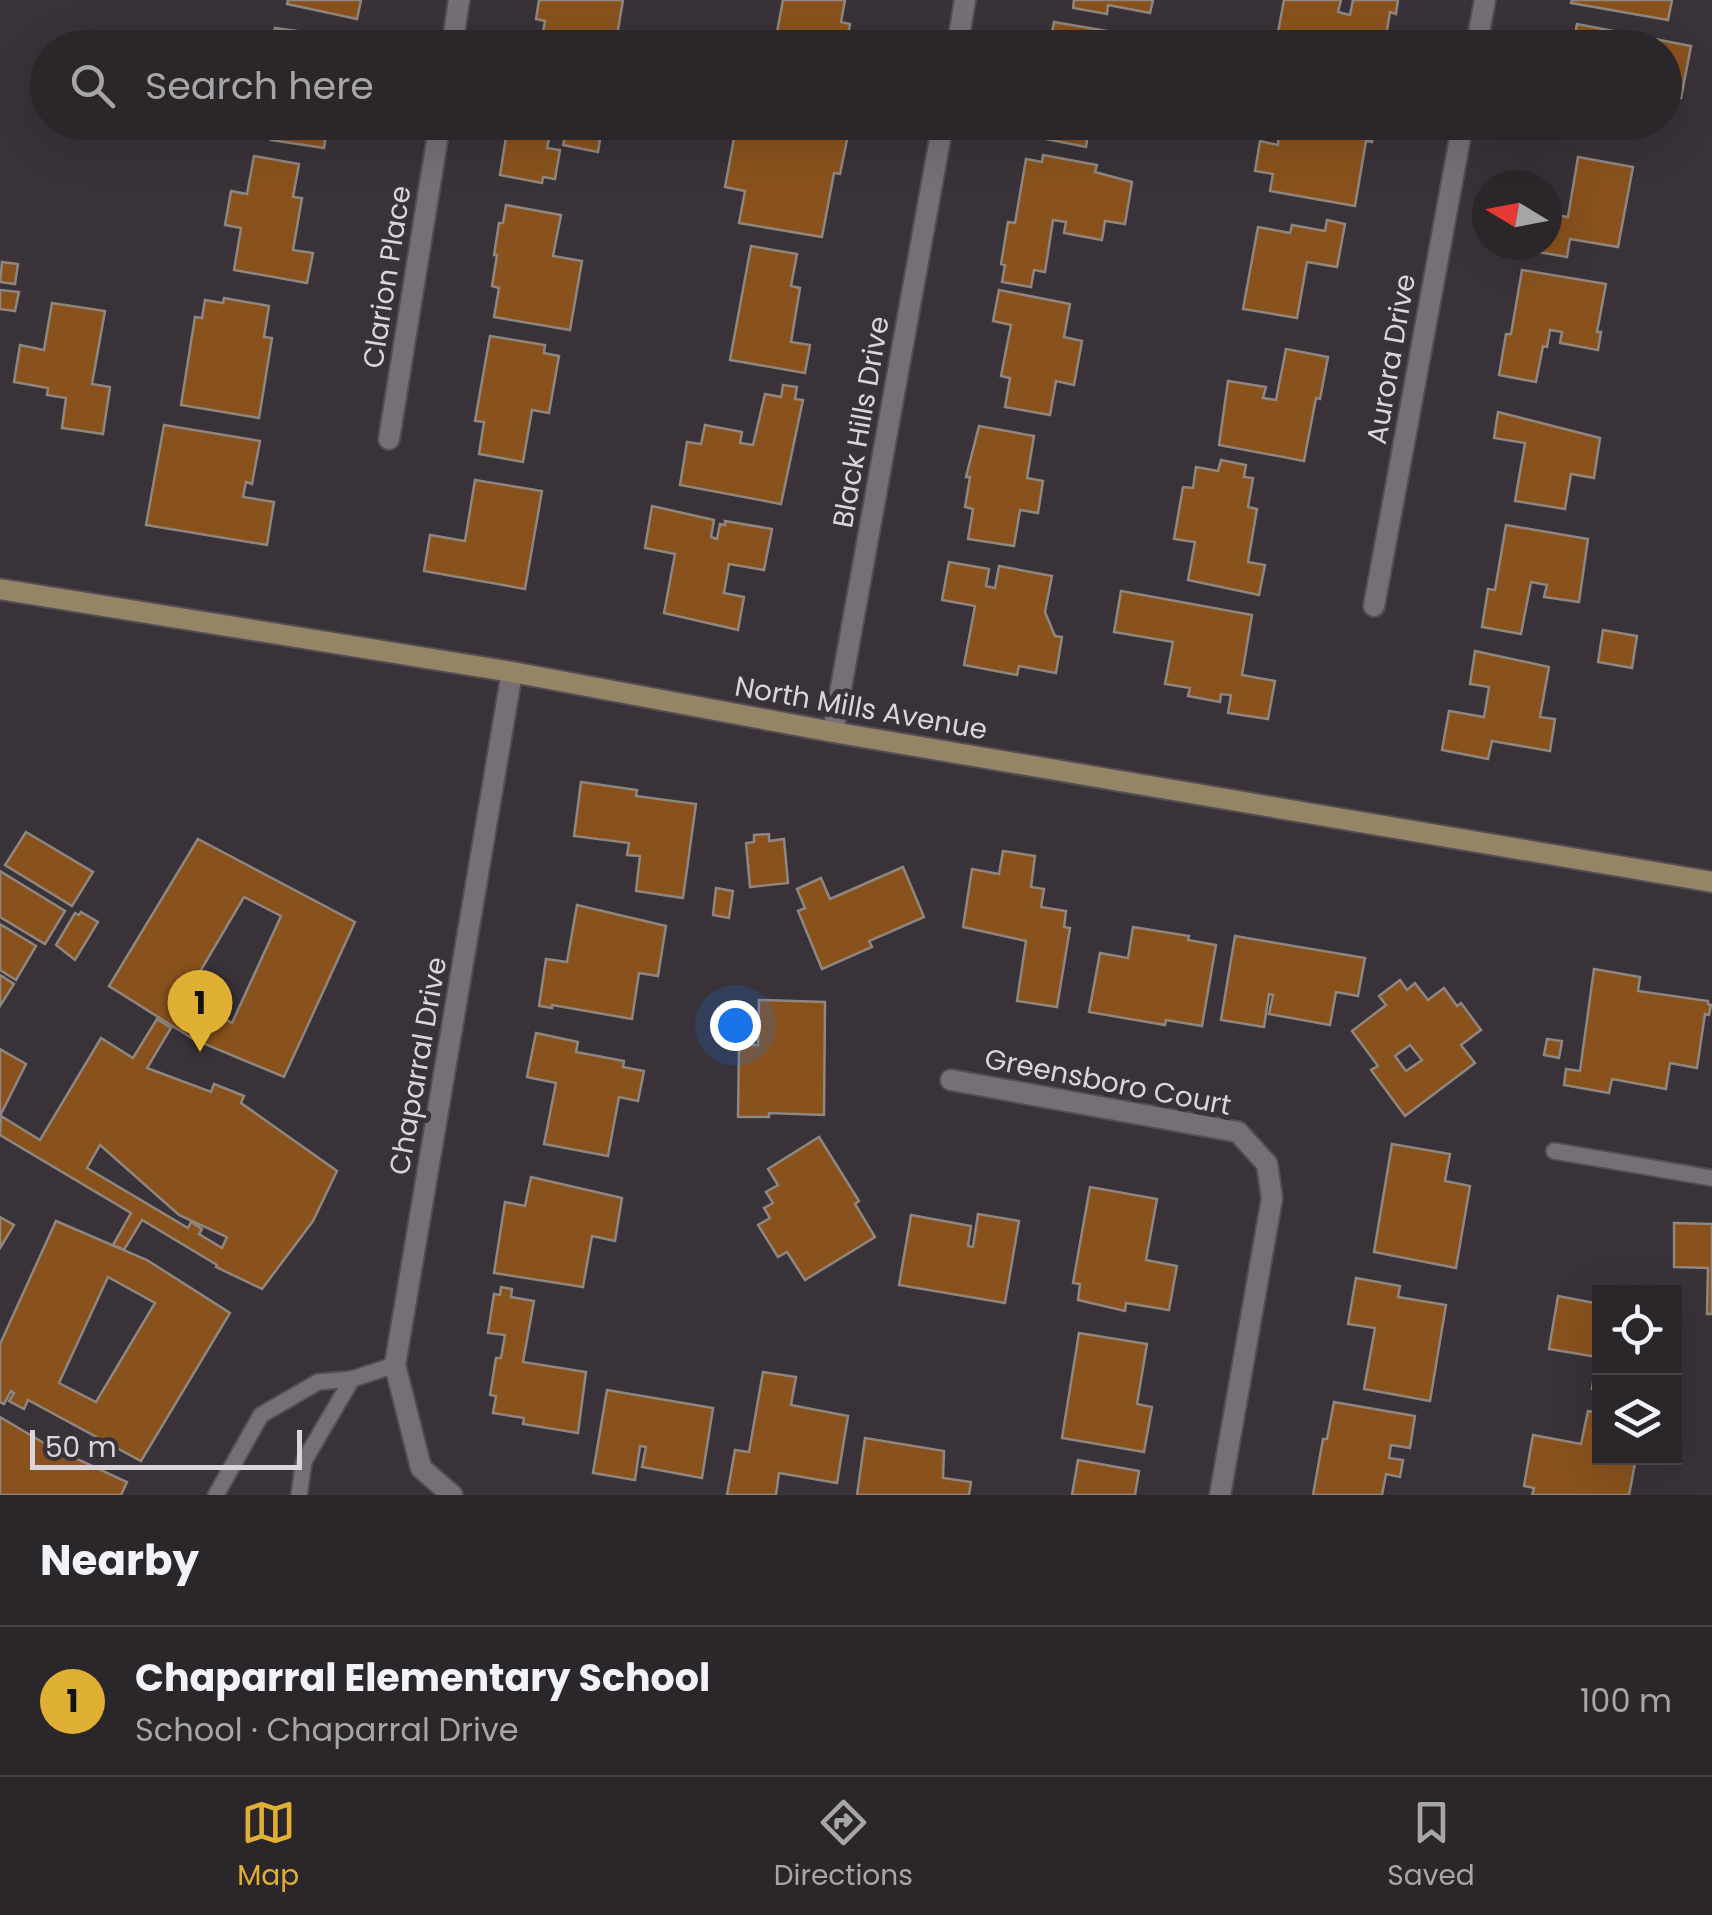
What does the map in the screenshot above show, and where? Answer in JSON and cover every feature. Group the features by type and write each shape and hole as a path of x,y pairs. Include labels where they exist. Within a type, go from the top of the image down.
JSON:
{"main road":[{"name":"North Mills Avenue","path":"0,589 512,672 833,732 1712,882"}],"street":[{"path":"455,30 459,0"},
{"path":"959,30 965,0"},
{"path":"1479,30 1485,0"},
{"name":"Clarion Place","path":"389,440 437,140"},
{"name":"Black Hills Drive","path":"833,732 940,140"},
{"name":"Aurora Drive","path":"1374,606 1459,140"},
{"name":"Chaparral Drive","path":"452,1495 421,1468 395,1365 512,672"},
{"name":"Greensboro Court","path":"951,1080 1238,1132 1267,1164 1272,1198 1220,1495"}],"lane":[{"path":"1554,1150 1712,1178"},
{"path":"216,1495 261,1415 318,1382 352,1380 395,1365"},
{"path":"299,1495 304,1461 352,1380"}],"building":[{"path":"288,0 361,0 357,19 287,4"},
{"path":"539,0 623,0 618,30 543,30 545,21 536,19"},
{"path":"783,0 845,0 841,22 850,24 849,30 777,30"},
{"path":"1074,0 1153,0 1150,13 1108,5 1107,14 1073,8"},
{"path":"1284,0 1341,0 1338,12 1350,15 1353,0 1398,0 1396,14 1390,12 1387,30 1278,30"},
{"path":"1672,0 1668,20 1571,3"},
{"path":"1054,22 1101,30 1052,30"},
{"path":"1577,24 1608,30 1576,30"},
{"path":"1682,44 1691,46 1682,93"},
{"path":"271,140 325,140 324,148"},
{"path":"506,140 549,140 547,148 560,150 555,179 543,177 542,183 500,175"},
{"path":"564,140 600,140 598,152 563,145"},
{"path":"734,140 847,140 840,174 834,173 822,237 739,223 745,191 725,187"},
{"path":"1051,140 1087,140 1086,147"},
{"path":"1278,140 1372,140 1366,141 1355,206 1270,191 1273,174 1255,171 1260,141 1278,145"},
{"path":"1043,155 1097,165 1095,172 1132,182 1125,224 1105,221 1102,240 1064,233 1066,222 1053,220 1045,272 1034,270 1031,287 1002,282 1008,222 1015,223 1026,159 1042,162"},
{"path":"254,156 299,164 293,197 302,198 293,250 313,253 307,283 234,270 241,228 225,225 231,191 247,194"},
{"path":"1578,157 1633,167 1618,247 1570,239 1567,257 1562,256 1562,216 1568,217"},
{"path":"506,205 561,215 553,256 582,261 570,330 494,317 499,288 492,286 494,255"},
{"path":"1327,220 1345,224 1337,267 1307,262 1297,318 1243,309 1258,227 1290,233 1292,225 1325,231"},
{"path":"751,246 797,254 791,286 800,288 791,342 810,345 805,373 730,360"},
{"path":"2,262 18,264 15,284 0,282"},
{"path":"1522,270 1606,284 1597,332 1601,332 1598,350 1560,343 1562,332 1550,330 1536,382 1499,375"},
{"path":"0,290 19,292 15,311 0,309"},
{"path":"999,290 1070,304 1064,337 1082,341 1074,385 1056,381 1050,415 1005,407 1010,378 1001,376 1011,325 993,321"},
{"path":"224,298 269,306 264,337 272,338 259,418 181,405 195,317 202,318 205,300 223,303"},
{"path":"52,303 105,311 92,384 110,387 103,434 62,428 66,398 47,395 48,388 14,382 20,345 44,350"},
{"path":"490,336 545,345 544,353 559,356 549,413 532,410 523,462 479,454 484,422 475,421"},
{"path":"1286,349 1328,357 1304,461 1219,445 1228,381 1266,387 1263,398 1276,400"},
{"path":"783,385 797,387 795,399 803,400 781,504 680,485 687,442 701,444 705,425 742,432 740,443 753,445 765,394 781,397"},
{"path":"1498,412 1600,438 1594,478 1571,474 1565,509 1515,501 1525,443 1494,438"},
{"path":"164,425 260,441 252,484 246,482 243,497 274,502 267,545 146,525"},
{"path":"979,426 1034,436 1027,478 1043,481 1038,513 1020,510 1014,546 968,539 973,509 965,507 970,477 966,477"},
{"path":"1221,460 1246,465 1244,477 1253,478 1248,507 1257,509 1248,562 1265,565 1259,595 1188,580 1195,542 1174,539 1183,487 1193,488 1196,467 1218,471"},
{"path":"475,480 542,491 525,589 424,571 430,535 465,541"},
{"path":"652,506 714,520 711,537 717,539 720,524 725,525 725,521 772,529 764,570 729,564 724,593 744,597 738,630 664,613 675,554 645,548"},
{"path":"1506,525 1588,539 1579,602 1544,597 1547,585 1531,582 1521,634 1482,627 1488,589 1495,590"},
{"path":"949,562 989,569 986,586 995,588 999,566 1052,576 1045,612 1055,636 1062,637 1056,673 1019,666 1017,675 964,665 975,606 942,600"},
{"path":"1121,591 1252,615 1242,675 1275,681 1268,719 1228,713 1231,695 1221,694 1220,702 1188,696 1190,688 1165,684 1173,642 1114,632"},
{"path":"1603,630 1637,636 1632,668 1598,662"},
{"path":"1475,651 1549,667 1540,717 1555,719 1550,751 1492,741 1488,759 1442,750 1449,711 1484,717 1489,687 1470,684"},
{"path":"581,782 637,790 636,796 696,804 683,898 636,891 640,856 627,855 629,843 574,836"},
{"path":"26,832 93,872 72,906 5,865"},
{"path":"769,834 769,841 784,839 788,883 750,887 746,843 754,842 754,835"},
{"path":"198,839 355,922 284,1077 193,1039 109,986","holes":["244,897 281,916 232,1023 185,997"]},
{"path":"1003,851 1035,856 1031,887 1044,889 1041,907 1066,911 1064,927 1070,928 1057,1007 1017,1001 1026,941 963,927 972,869 999,874"},
{"path":"903,867 924,917 869,941 872,947 822,969 798,911 805,908 797,889 821,878 830,899"},
{"path":"0,871 65,911 45,944 0,917"},
{"path":"716,888 733,891 729,918 713,915"},
{"path":"577,905 666,926 658,976 639,973 632,1019 539,1006 546,959 567,962"},
{"path":"81,912 98,922 75,960 56,945 75,913"},
{"path":"0,924 36,946 16,980 0,970"},
{"path":"1133,927 1189,936 1188,940 1216,945 1202,1026 1166,1020 1165,1025 1089,1012 1100,953 1128,958"},
{"path":"1235,936 1365,958 1358,996 1336,992 1330,1025 1269,1014 1273,995 1269,994 1264,1027 1221,1020"},
{"path":"1594,969 1640,977 1638,991 1708,1001 1711,1005 1709,1015 1705,1014 1697,1068 1670,1063 1666,1089 1612,1079 1609,1093 1564,1085 1566,1069 1580,1071"},
{"path":"0,975 14,984 0,1006"},
{"path":"1400,980 1407,990 1415,983 1428,1000 1444,988 1481,1030 1461,1045 1475,1063 1405,1116 1371,1070 1378,1066 1352,1031 1386,1005 1379,996","holes":["1410,1045 1422,1060 1406,1071 1395,1056"]},
{"path":"759,1000 825,1002 824,1115 769,1113 769,1117 738,1117 739,1045 758,1045"},
{"path":"157,1019 171,1028 147,1068 211,1092 214,1084 244,1096 241,1103 337,1171 313,1221 262,1289 216,1267 142,1220 124,1250 113,1245 131,1213 0,1135 1,1116 40,1140 101,1038 133,1058","holes":["100,1145 179,1215 227,1237 222,1248 199,1234 202,1229 191,1222 188,1228 87,1168"]},
{"path":"536,1033 578,1042 576,1052 624,1061 623,1067 644,1071 638,1101 619,1097 608,1156 544,1144 556,1083 527,1077"},
{"path":"1547,1039 1562,1041 1559,1058 1544,1055"},
{"path":"0,1049 26,1064 0,1116"},
{"path":"819,1137 859,1201 855,1204 875,1237 805,1280 787,1252 778,1257 758,1225 770,1218 764,1208 773,1203 766,1192 778,1185 768,1169"},
{"path":"1392,1144 1450,1154 1445,1181 1470,1186 1456,1268 1374,1252"},
{"path":"531,1177 622,1198 615,1241 592,1236 583,1287 494,1273 505,1202 525,1206"},
{"path":"1090,1187 1157,1199 1146,1260 1177,1266 1169,1310 1126,1303 1125,1311 1078,1300 1080,1284 1073,1283"},
{"path":"978,1214 1019,1221 1005,1303 899,1285 911,1215 971,1226 968,1246 973,1247"},
{"path":"0,1217 14,1225 0,1248"},
{"path":"56,1221 147,1260 230,1313 141,1461 28,1400 24,1409 9,1401 14,1393 11,1391 4,1404 0,1402 0,1344","holes":["108,1277 155,1303 96,1402 59,1383"]},
{"path":"1674,1223 1712,1224 1712,1314 1707,1314 1708,1268 1674,1267"},
{"path":"1356,1278 1400,1286 1398,1297 1446,1305 1430,1401 1364,1389 1375,1328 1348,1324"},
{"path":"501,1287 512,1289 511,1297 534,1301 523,1362 586,1372 578,1433 523,1424 524,1418 493,1413 496,1396 490,1395 496,1358 501,1358 505,1335 488,1333 494,1294 500,1295"},
{"path":"1558,1296 1592,1302 1592,1356 1549,1349"},
{"path":"1079,1333 1147,1344 1137,1404 1152,1407 1144,1452 1062,1438"},
{"path":"763,1372 796,1377 791,1405 848,1416 837,1483 779,1473 776,1495 727,1495 735,1450 749,1452"},
{"path":"607,1390 713,1408 702,1478 642,1467 646,1447 640,1446 635,1480 593,1473"},
{"path":"1334,1402 1415,1416 1410,1448 1391,1445 1389,1458 1403,1460 1400,1477 1386,1474 1382,1495 1313,1495"},
{"path":"1588,1411 1592,1412 1592,1465 1635,1465 1629,1495 1532,1495 1534,1488 1524,1486 1533,1435 1581,1444"},
{"path":"0,1417 49,1446 127,1482 121,1495 0,1495"},
{"path":"865,1438 944,1451 943,1478 971,1482 969,1495 857,1495"},
{"path":"1078,1460 1139,1471 1135,1495 1072,1495"}],"place":[{"name":"Chaparral Elementary School","path":"200,1052"}]}
